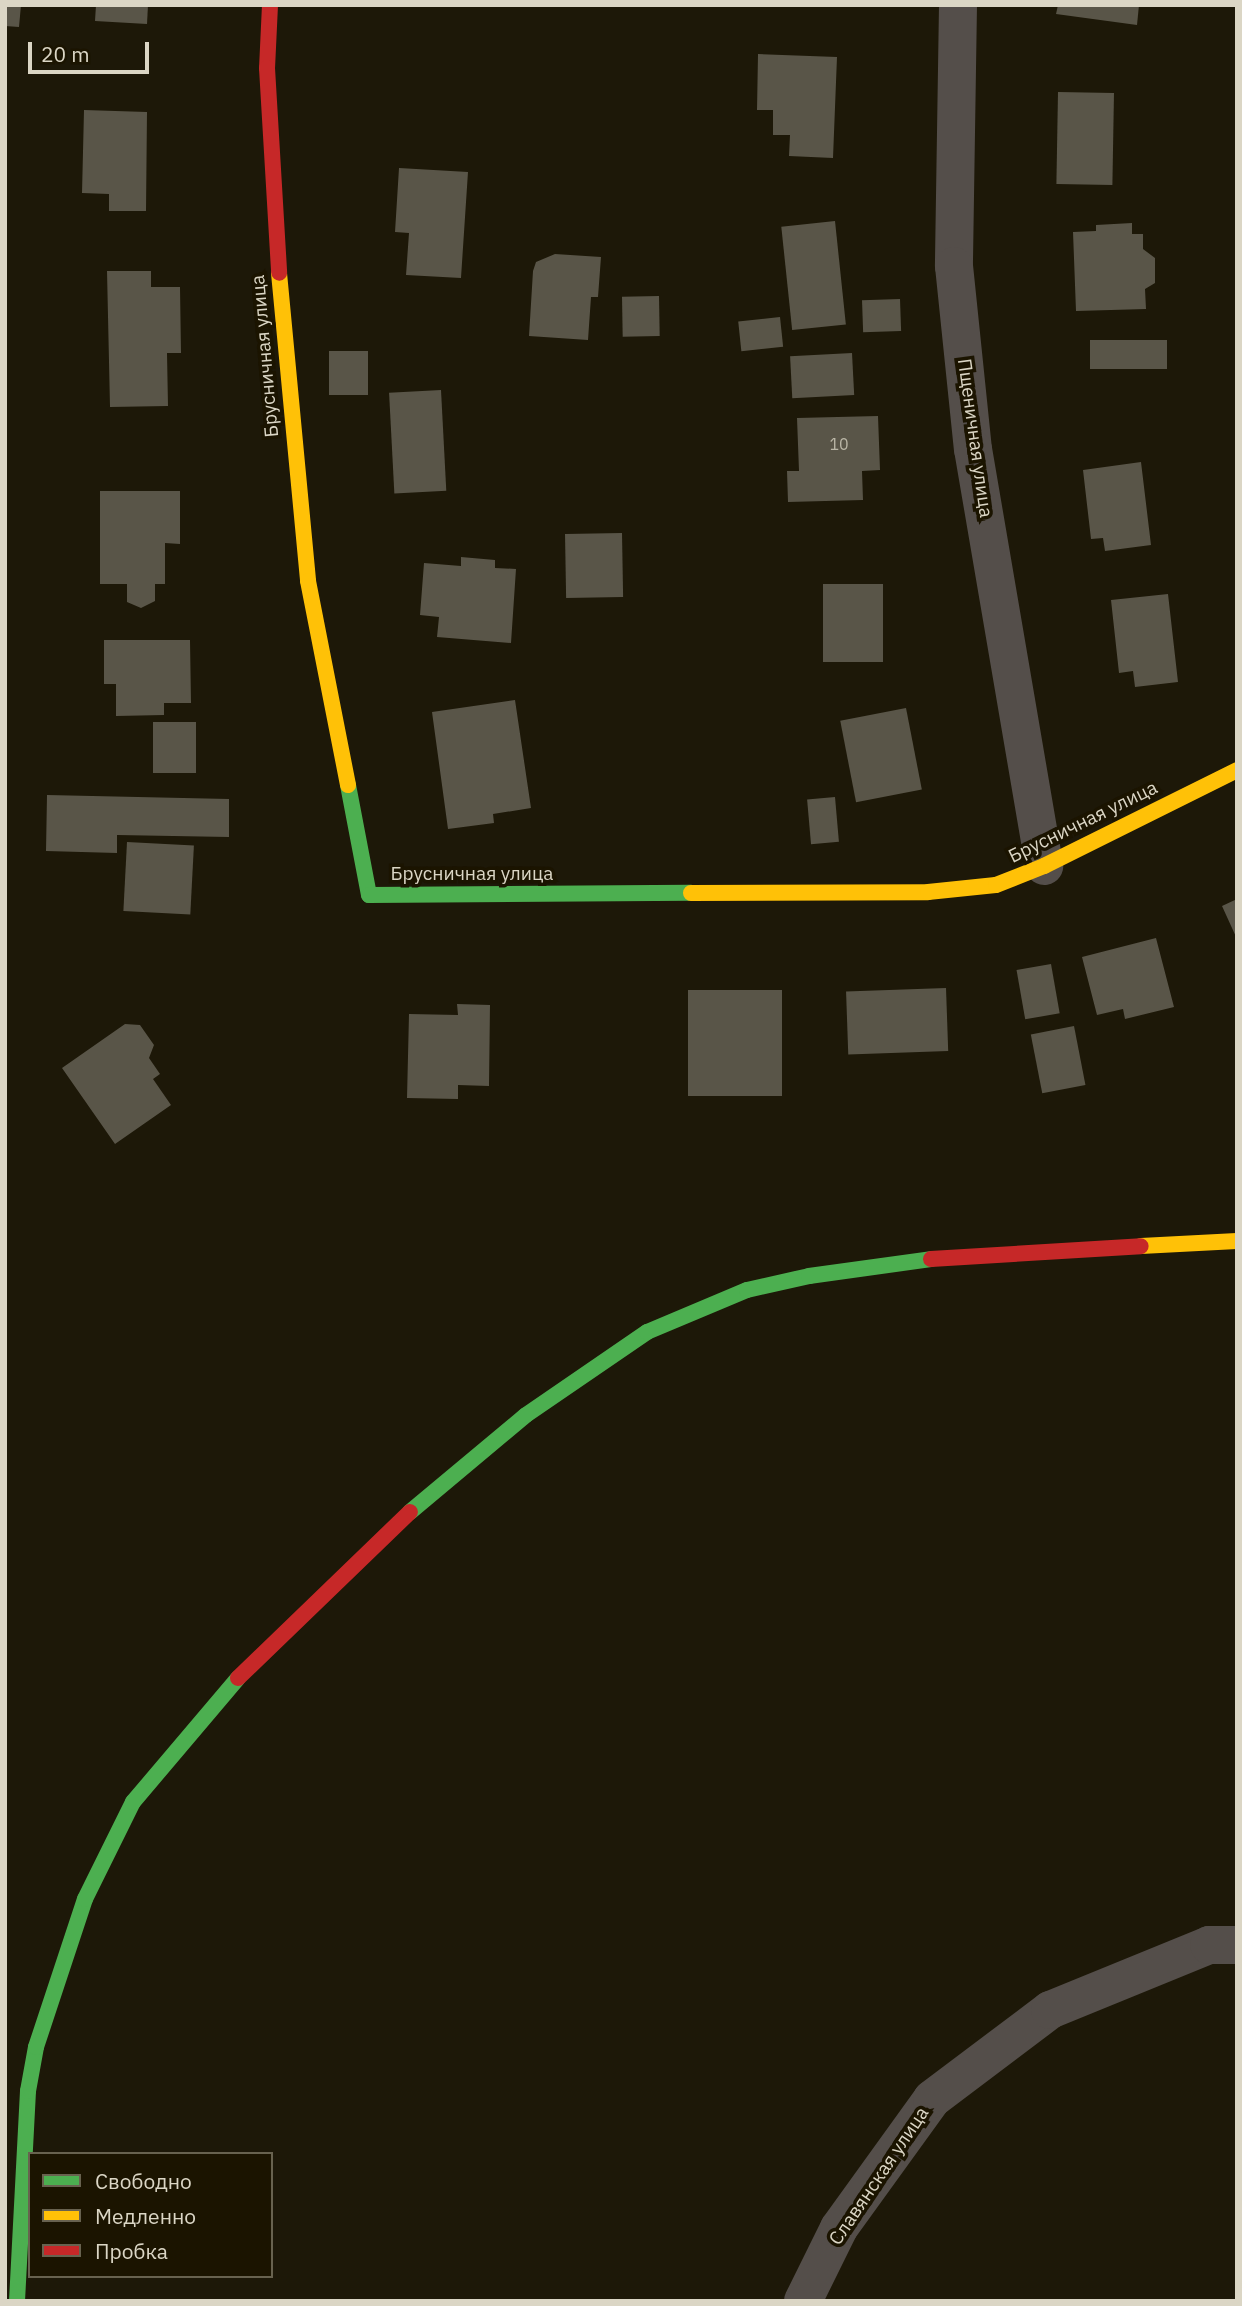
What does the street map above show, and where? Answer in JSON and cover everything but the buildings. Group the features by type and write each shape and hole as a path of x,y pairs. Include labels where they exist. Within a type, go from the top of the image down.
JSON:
{"street":[{"name":"Брусничная улица","path":"270,5 267,68 284,354 306,554 369,895 928,892 996,885 1044,866 1237,770"},
{"name":"Пщеничная улица","path":"958,5 956,279 973,449 1044,866"},
{"path":"17,2301 24,2146 36,2047 85,1899 109,1849 133,1802 214,1702 395,1524 526,1415 647,1332 747,1290 809,1276 953,1256 1237,1241"},
{"name":"Славянская улица","path":"803,2301 839,2228 932,2099 1050,2010 1209,1945 1237,1945"}],"traffic: fast":[{"path":"348,785 369,895 691,893"},
{"path":"410,1512 526,1415 647,1332 747,1290 809,1276 931,1259"},
{"path":"17,2301 28,2091 36,2047 85,1899 133,1802 238,1678"}],"traffic: slow":[{"path":"279,273 308,581 348,785"},
{"path":"691,893 928,892 996,885 1044,866 1237,770"},
{"path":"1141,1246 1237,1241"}],"traffic: jam":[{"path":"270,5 267,68 279,273"},
{"path":"931,1259 1141,1246"},
{"path":"238,1678 410,1512"}]}
